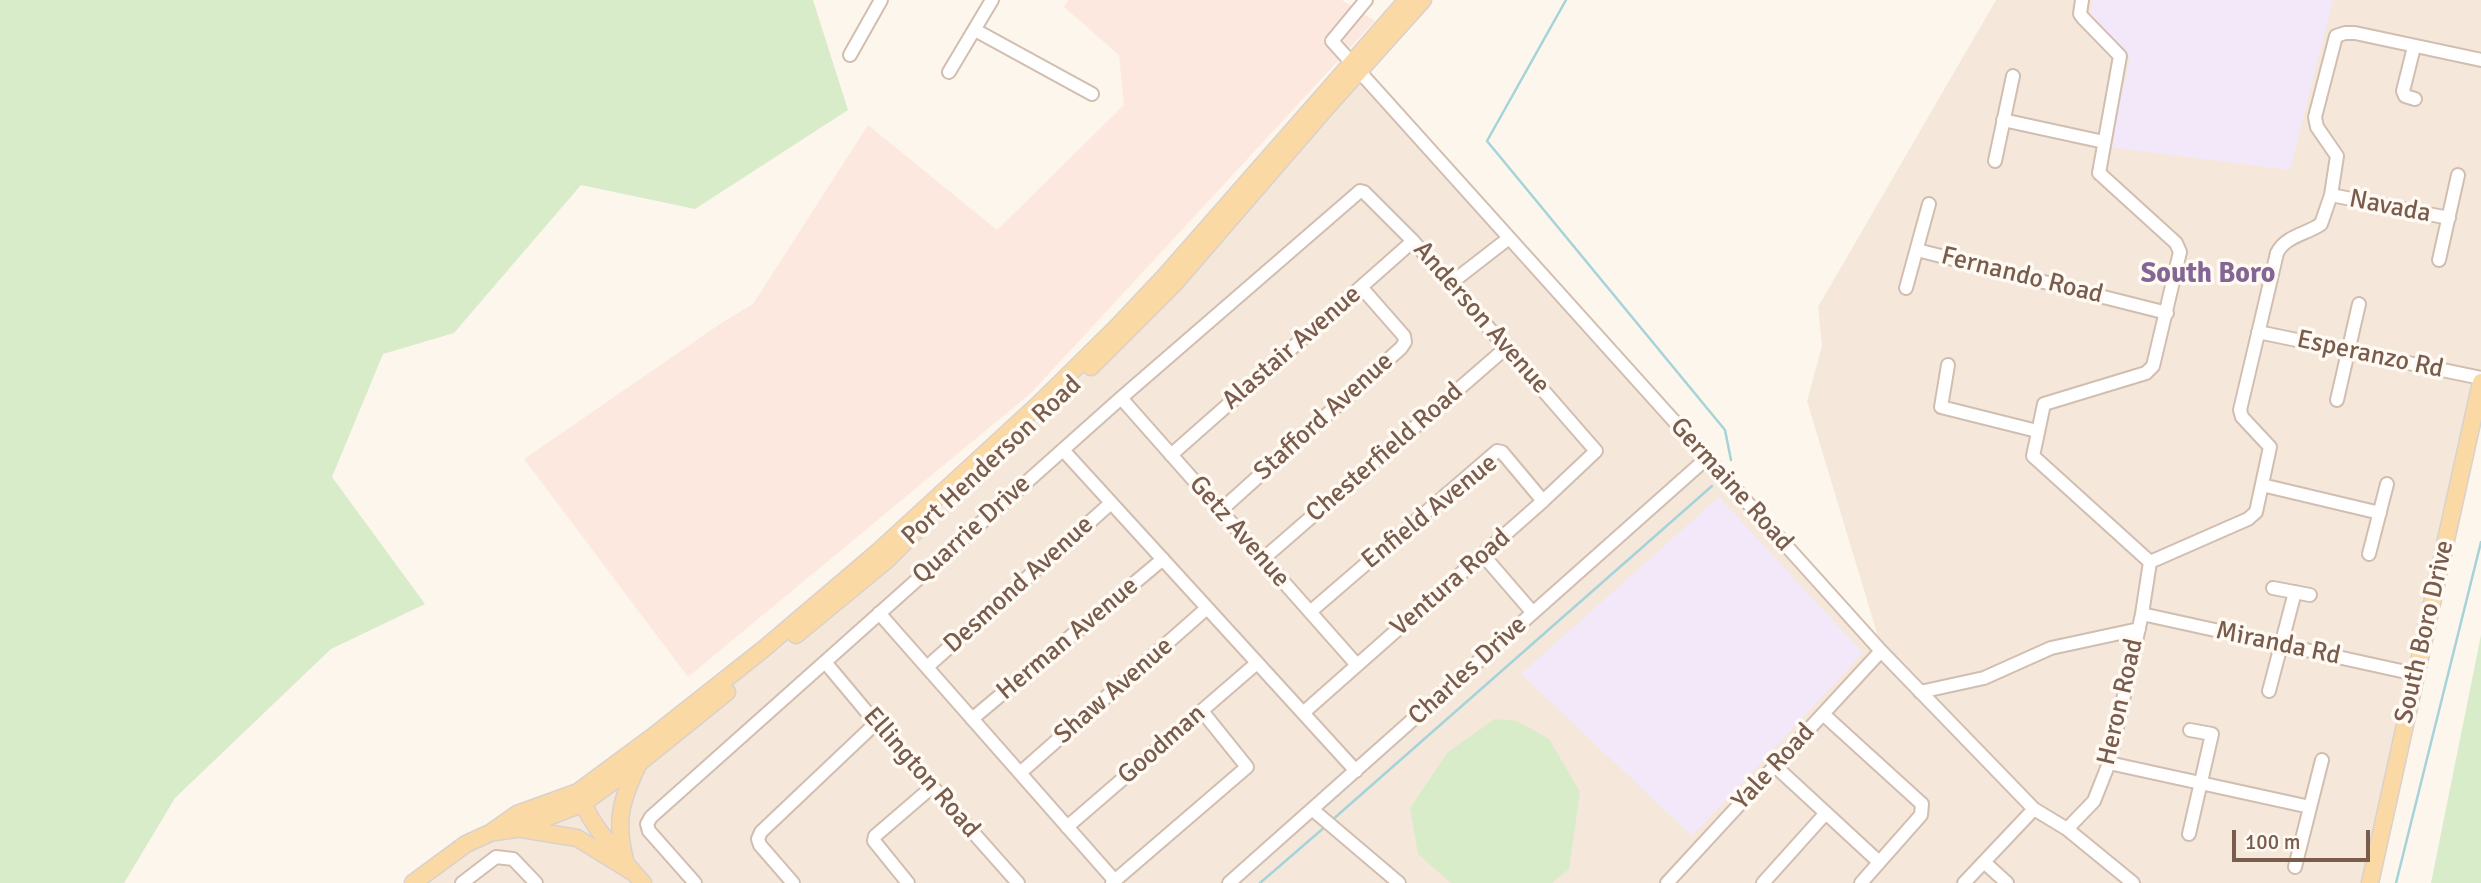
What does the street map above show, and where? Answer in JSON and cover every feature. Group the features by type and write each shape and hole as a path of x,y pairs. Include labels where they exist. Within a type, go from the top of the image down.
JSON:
{"main road":[{"name":"Port Henderson Road","path":"490,833 516,829 580,798 639,762 887,560 941,504 1119,341 1174,284 1326,108 1407,0"},
{"name":"Port Henderson Road","path":"413,883 466,844 490,833 517,814 580,798 879,551 1039,404 1166,275 1357,66 1423,0"},
{"name":"South Boro Drive","path":"2370,883 2481,380"},
{"path":"634,873 620,840 619,819 624,793 639,762"},
{"path":"580,798 605,839 634,873"},
{"path":"516,829 577,838 634,873"}],"street":[{"path":"850,55 881,0"},
{"path":"949,72 992,0"},
{"name":"Germaine Road","path":"1366,0 1332,41 1881,652 2034,809 2067,829 2133,883"},
{"path":"2082,0 2080,14 2120,56 2099,169 2101,176 2179,246 2180,252 2153,366 2150,370 2048,401 2044,404 2033,452 2035,460 2150,562 2253,517 2270,447 2242,417 2240,410 2280,246 2321,224 2331,195 2337,156 2317,127 2315,117 2336,36 2355,33 2481,60"},
{"path":"975,30 1092,94"},
{"path":"2414,47 2403,91 2405,96 2415,99"},
{"path":"1995,161 2012,76"},
{"path":"2003,120 2104,142"},
{"path":"2439,260 2459,174"},
{"name":"Anderson Avenue","path":"1360,191 1413,241 1451,283 1596,452"},
{"name":"Quarrie Drive","path":"695,883 649,831 647,824 651,817 1121,398 1360,191"},
{"name":"Navada","path":"2331,195 2449,218"},
{"path":"1906,288 1929,204"},
{"path":"1451,283 1509,238"},
{"name":"Alastair Avenue","path":"1171,455 1413,241"},
{"name":"Fernando Road","path":"1917,250 2167,313"},
{"name":"Stafford Avenue","path":"1220,511 1405,342 1404,335 1361,287"},
{"path":"2337,400 2359,304"},
{"name":"Esperanzo Rd","path":"2258,332 2481,380"},
{"name":"Chesterfield Road","path":"1263,559 1507,347"},
{"path":"1948,365 1941,407 2037,431"},
{"name":"Getz Avenue","path":"1121,398 1357,665"},
{"path":"1063,450 1356,771"},
{"name":"Enfield Avenue","path":"1310,612 1497,451 1502,452 1543,501"},
{"name":"Ventura Road","path":"1303,713 1596,452"},
{"name":"Charles Drive","path":"1229,883 1707,458"},
{"path":"2369,554 2387,484"},
{"path":"2262,485 2380,513"},
{"name":"Desmond Avenue","path":"927,667 1111,503"},
{"path":"1483,555 1533,613"},
{"name":"Herman Avenue","path":"972,719 1163,559"},
{"name":"Heron Road","path":"2067,829 2094,801 2109,763 2142,614 2150,562"},
{"path":"2273,588 2310,595"},
{"path":"2269,691 2295,592"},
{"name":"Shaw Avenue","path":"1020,773 1207,608"},
{"path":"879,612 1113,882 1247,767 1202,711"},
{"name":"Miranda Rd","path":"2142,614 2415,674"},
{"path":"1920,692 1984,678 2051,649 2138,629"},
{"name":"Yale Road","path":"1667,883 1881,652"},
{"name":"Ellington Road","path":"825,662 1018,883"},
{"name":"Goodman","path":"1067,827 1258,663"},
{"path":"1823,714 1922,804 1921,815 1861,883"},
{"path":"793,883 760,845 758,839 761,832 876,723"},
{"path":"2189,834 2212,734 2190,730"},
{"path":"2295,867 2322,760"},
{"path":"2109,763 2310,807"},
{"path":"1775,765 1879,862"},
{"path":"908,883 874,841 875,836 932,787"},
{"path":"1964,883 2034,809"},
{"path":"1312,810 1399,883"},
{"path":"1763,883 1825,814"},
{"path":"461,883 491,859 505,857 520,864 536,883"},
{"path":"1983,862 2007,883"}],"shaded area":[{"path":"1068,0 1342,0 1375,21 1031,393 688,677 524,459 753,304 868,125 997,230 1124,105 1119,55 1064,7"},
{"path":"1996,0 2481,0 2481,382 2370,883 409,883 655,742 771,656 887,560 1044,409 1361,71 1882,650 1807,401 1822,346 1818,307"},
{"path":"2093,0 2333,0 2290,170 2110,147 2130,59 2090,12"},
{"path":"1719,497 1863,653 1692,836 1521,674"}],"green space":[{"path":"0,0 813,0 848,110 695,209 581,185 454,333 383,354 332,477 425,604 331,649 175,798 124,883 0,883"},
{"path":"2481,635 2481,883 2431,883"},
{"path":"1495,719 1517,721 1549,739 1580,792 1569,869 1552,883 1451,883 1418,854 1410,808 1448,752"}],"waterway":[{"path":"1566,0 1487,141 1725,430 1731,460"},
{"path":"1331,821 1712,486"},
{"path":"2396,883 2481,542"},
{"path":"1260,883 1326,826"}],"district":[{"name":"South Boro","path":"2208,275"}]}
